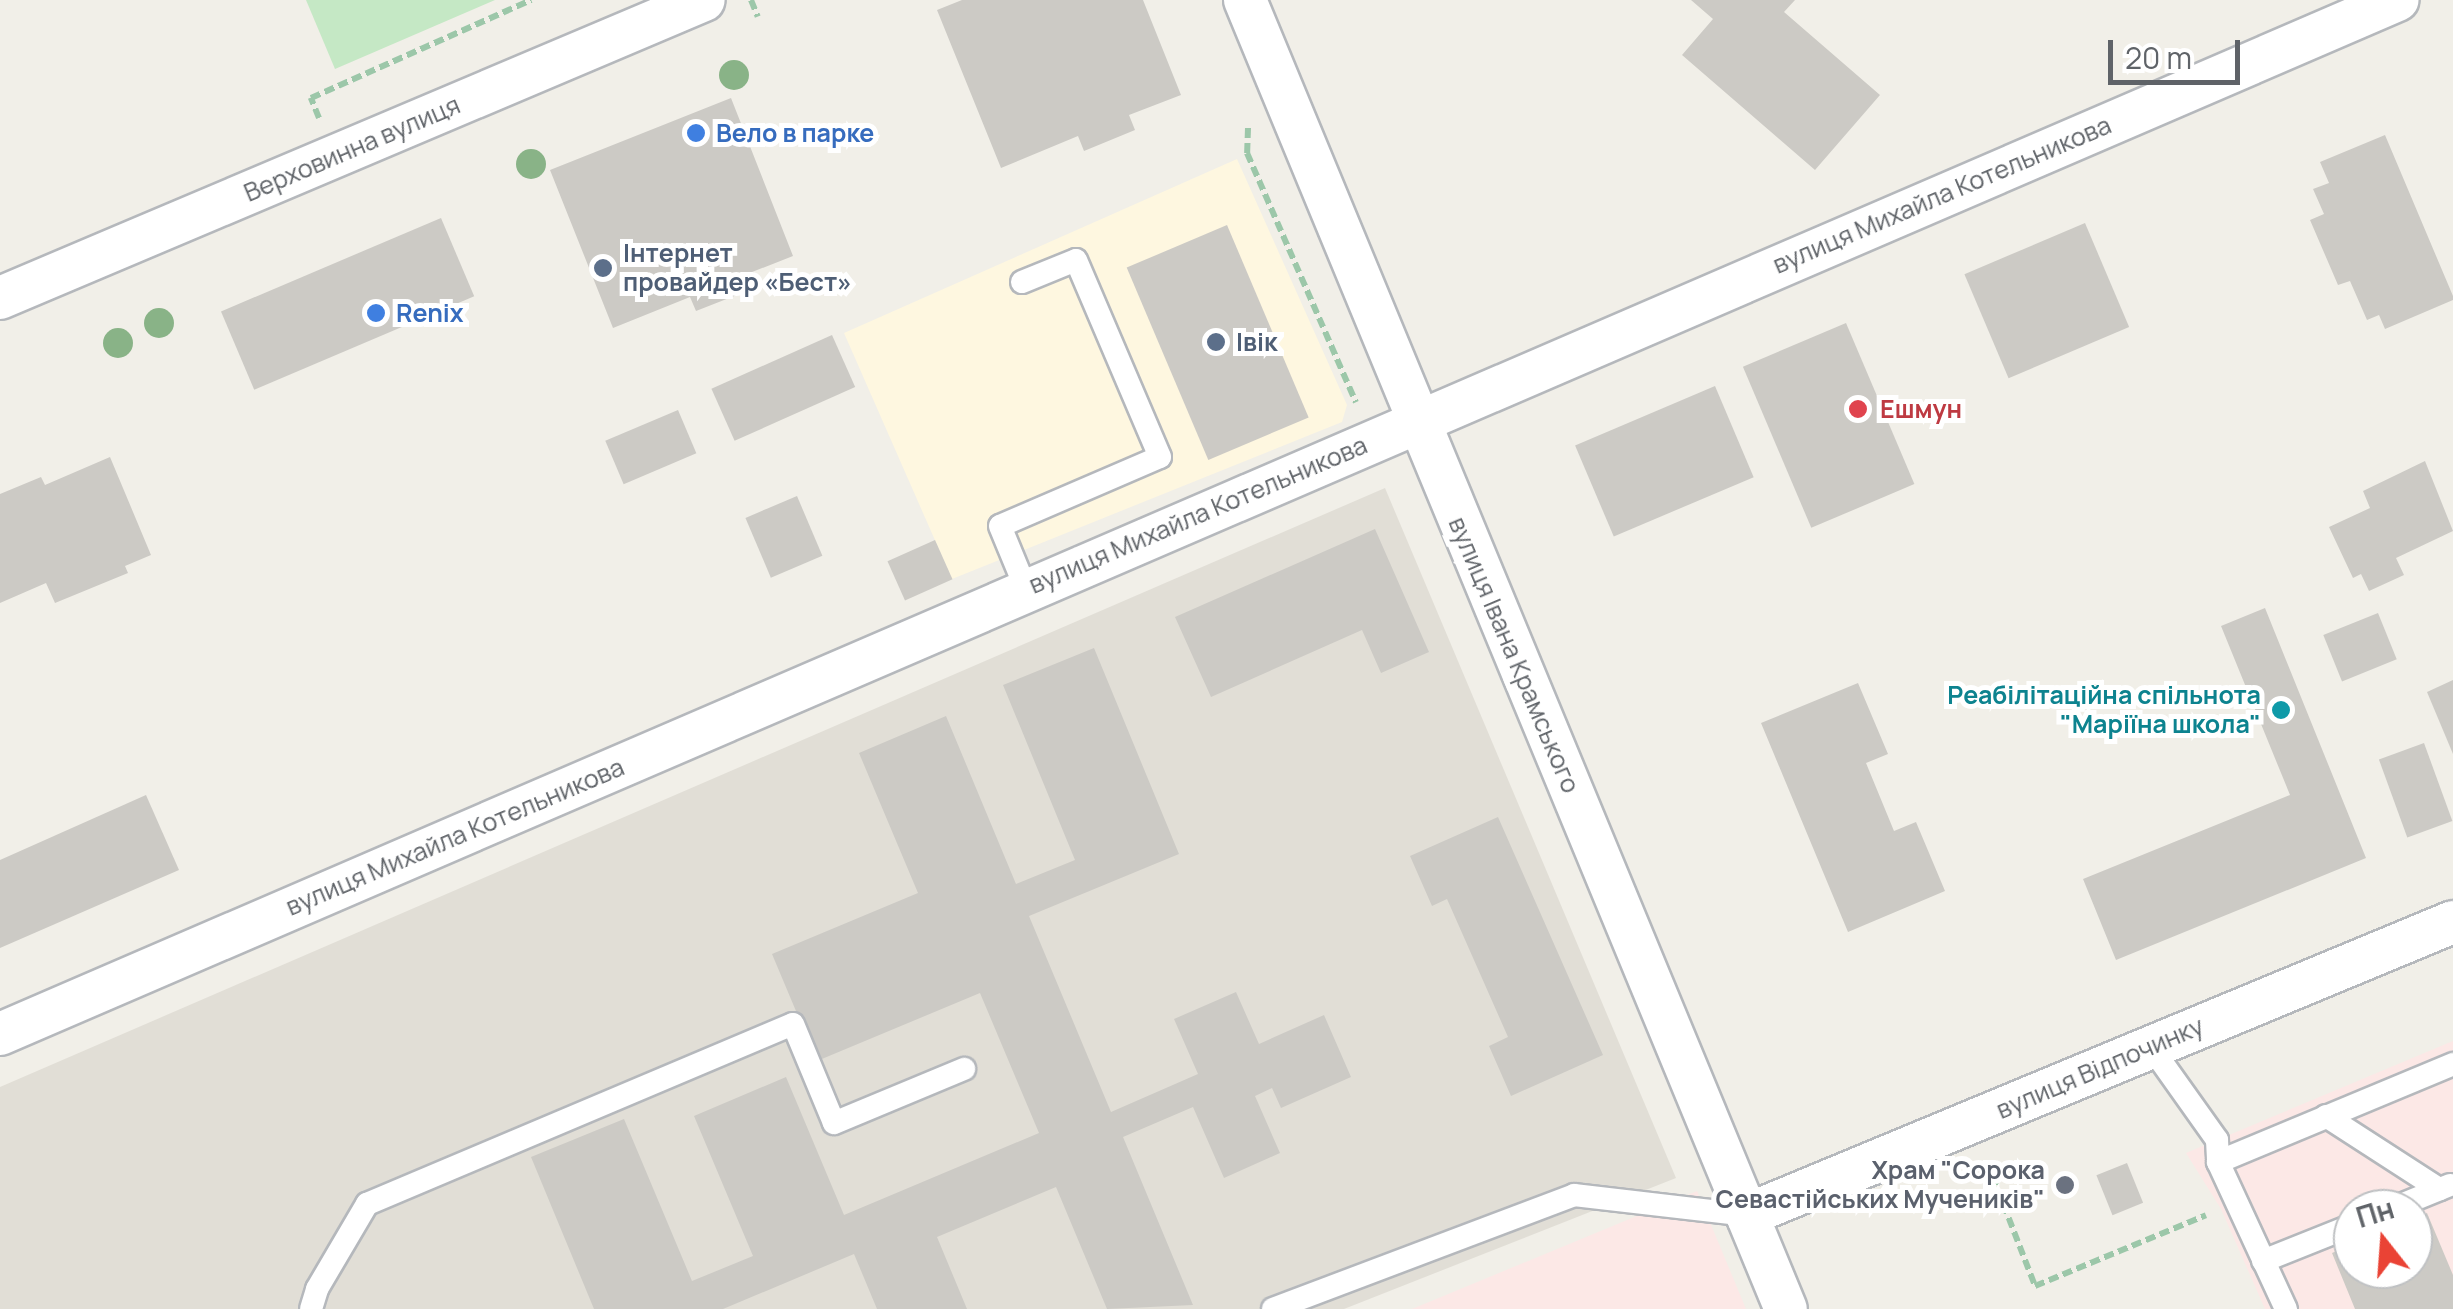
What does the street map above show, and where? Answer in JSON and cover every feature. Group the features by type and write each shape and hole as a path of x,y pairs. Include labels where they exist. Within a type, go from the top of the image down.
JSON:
{"street":[{"name":"Верховинна вулиця","path":"0,298 704,0"},
{"name":"вулиця Івана Крамського","path":"1245,0 1786,1309"},
{"name":"вулиця Михайла Котельникова","path":"0,1034 1416,420 2398,0"},
{"name":"вулиця Відпочинку","path":"1746,1215 2104,1072 2152,1047 2453,922"}],"lane":[{"path":"1022,282 1076,260 1160,457 1000,526 1026,589"},
{"path":"311,1309 316,1289 368,1204 793,1024 834,1123 964,1070"},
{"path":"2152,1047 2217,1140 2218,1162 2286,1309"},
{"path":"2218,1162 2453,1064"},
{"path":"2326,1116 2446,1187"},
{"path":"1273,1309 1574,1195 1746,1215"},
{"path":"2263,1261 2333,1232"}],"path":[{"path":"310,98 531,0"},
{"path":"751,0 758,17"},
{"path":"1248,120 1246,154 1373,440"},
{"path":"1987,1161 2035,1286 2236,1202"}],"shaded area":[{"path":"1237,159 1347,405 1342,422 952,579 844,333"},
{"path":"1385,488 1676,1178 1344,1309 0,1309 0,1087"},
{"path":"2453,1041 2453,1309 2265,1309 2221,1209 2186,1153"},
{"path":"1697,1191 1746,1309 1412,1309"}],"green space":[{"path":"306,0 495,0 335,69"}],"building":[{"path":"962,0 1143,0 1181,95 1129,115 1135,130 1084,151 1078,136 1001,168 937,10"},
{"path":"1691,0 1795,0 1784,12 1880,95 1815,170 1682,55 1713,19"},
{"path":"731,98 793,256 742,276 747,291 696,311 690,297 613,328 550,170"},
{"path":"2385,135 2453,300 2385,329 2379,315 2367,320 2350,281 2338,285 2310,220 2324,214 2313,189 2329,183 2320,162"},
{"path":"441,218 474,296 254,390 221,311"},
{"path":"2085,223 2129,327 2009,378 1964,274"},
{"name":"Івік","path":"1227,225 1309,417 1208,460 1127,268"},
{"path":"1846,323 1914,484 1811,528 1743,367"},
{"path":"832,335 855,387 735,441 711,389"},
{"path":"1715,386 1754,477 1614,537 1575,445"},
{"path":"678,410 696,453 624,484 605,441"},
{"path":"110,457 151,555 125,566 128,573 55,603 46,583 0,603 0,494 41,477 45,485"},
{"path":"2425,461 2453,531 2396,558 2404,575 2369,591 2361,574 2353,578 2329,527 2370,508 2363,491"},
{"path":"797,496 822,556 771,578 745,518"},
{"path":"1375,529 1429,652 1381,673 1362,630 1211,697 1175,617"},
{"path":"935,540 952,579 905,600 887,561"},
{"name":"Реабілітаційна спільнота \"Маріїна школа\"","path":"2265,608 2366,858 2116,960 2083,879 2290,795 2221,626"},
{"path":"2378,613 2397,659 2342,681 2323,635"},
{"path":"1094,648 1179,854 1029,916 1111,1112 1198,1074 1174,1019 1236,992 1259,1044 1324,1015 1351,1077 1281,1108 1272,1088 1255,1096 1280,1153 1224,1178 1193,1107 1123,1137 1193,1305 1107,1309 1056,1187 937,1237 967,1309 877,1309 854,1254 723,1309 594,1309 531,1157 624,1119 692,1281 753,1256 694,1116 786,1077 844,1215 1039,1133 980,993 817,1061 772,954 918,893 859,753 946,716 1016,884 1075,860 1003,685"},
{"path":"2453,680 2453,754 2427,692"},
{"path":"1858,683 1888,754 1866,763 1894,831 1916,822 1945,891 1848,932 1761,723"},
{"path":"2424,743 2452,821 2407,837 2379,759"},
{"path":"146,795 179,870 0,948 0,860"},
{"path":"1498,817 1603,1055 1511,1096 1489,1046 1508,1037 1447,899 1432,906 1410,856"},
{"path":"2127,1163 2143,1203 2113,1215 2096,1175"},
{"path":"2433,1227 2453,1275 2453,1309 2355,1309 2347,1289 2433,1289"}],"place":[{"name":"Вело в парке","path":"696,133"},
{"name":"Інтернет провайдер «Бест»","path":"603,268"},
{"name":"Renix","path":"376,313"},
{"name":"Івік","path":"1216,342"},
{"name":"Ешмун","path":"1858,409"},
{"name":"Реабілітаційна спільнота \"Маріїна школа\"","path":"2281,710"},
{"name":"Храм \"Сорока Севастійських Мучеників\"","path":"2065,1185"}]}
